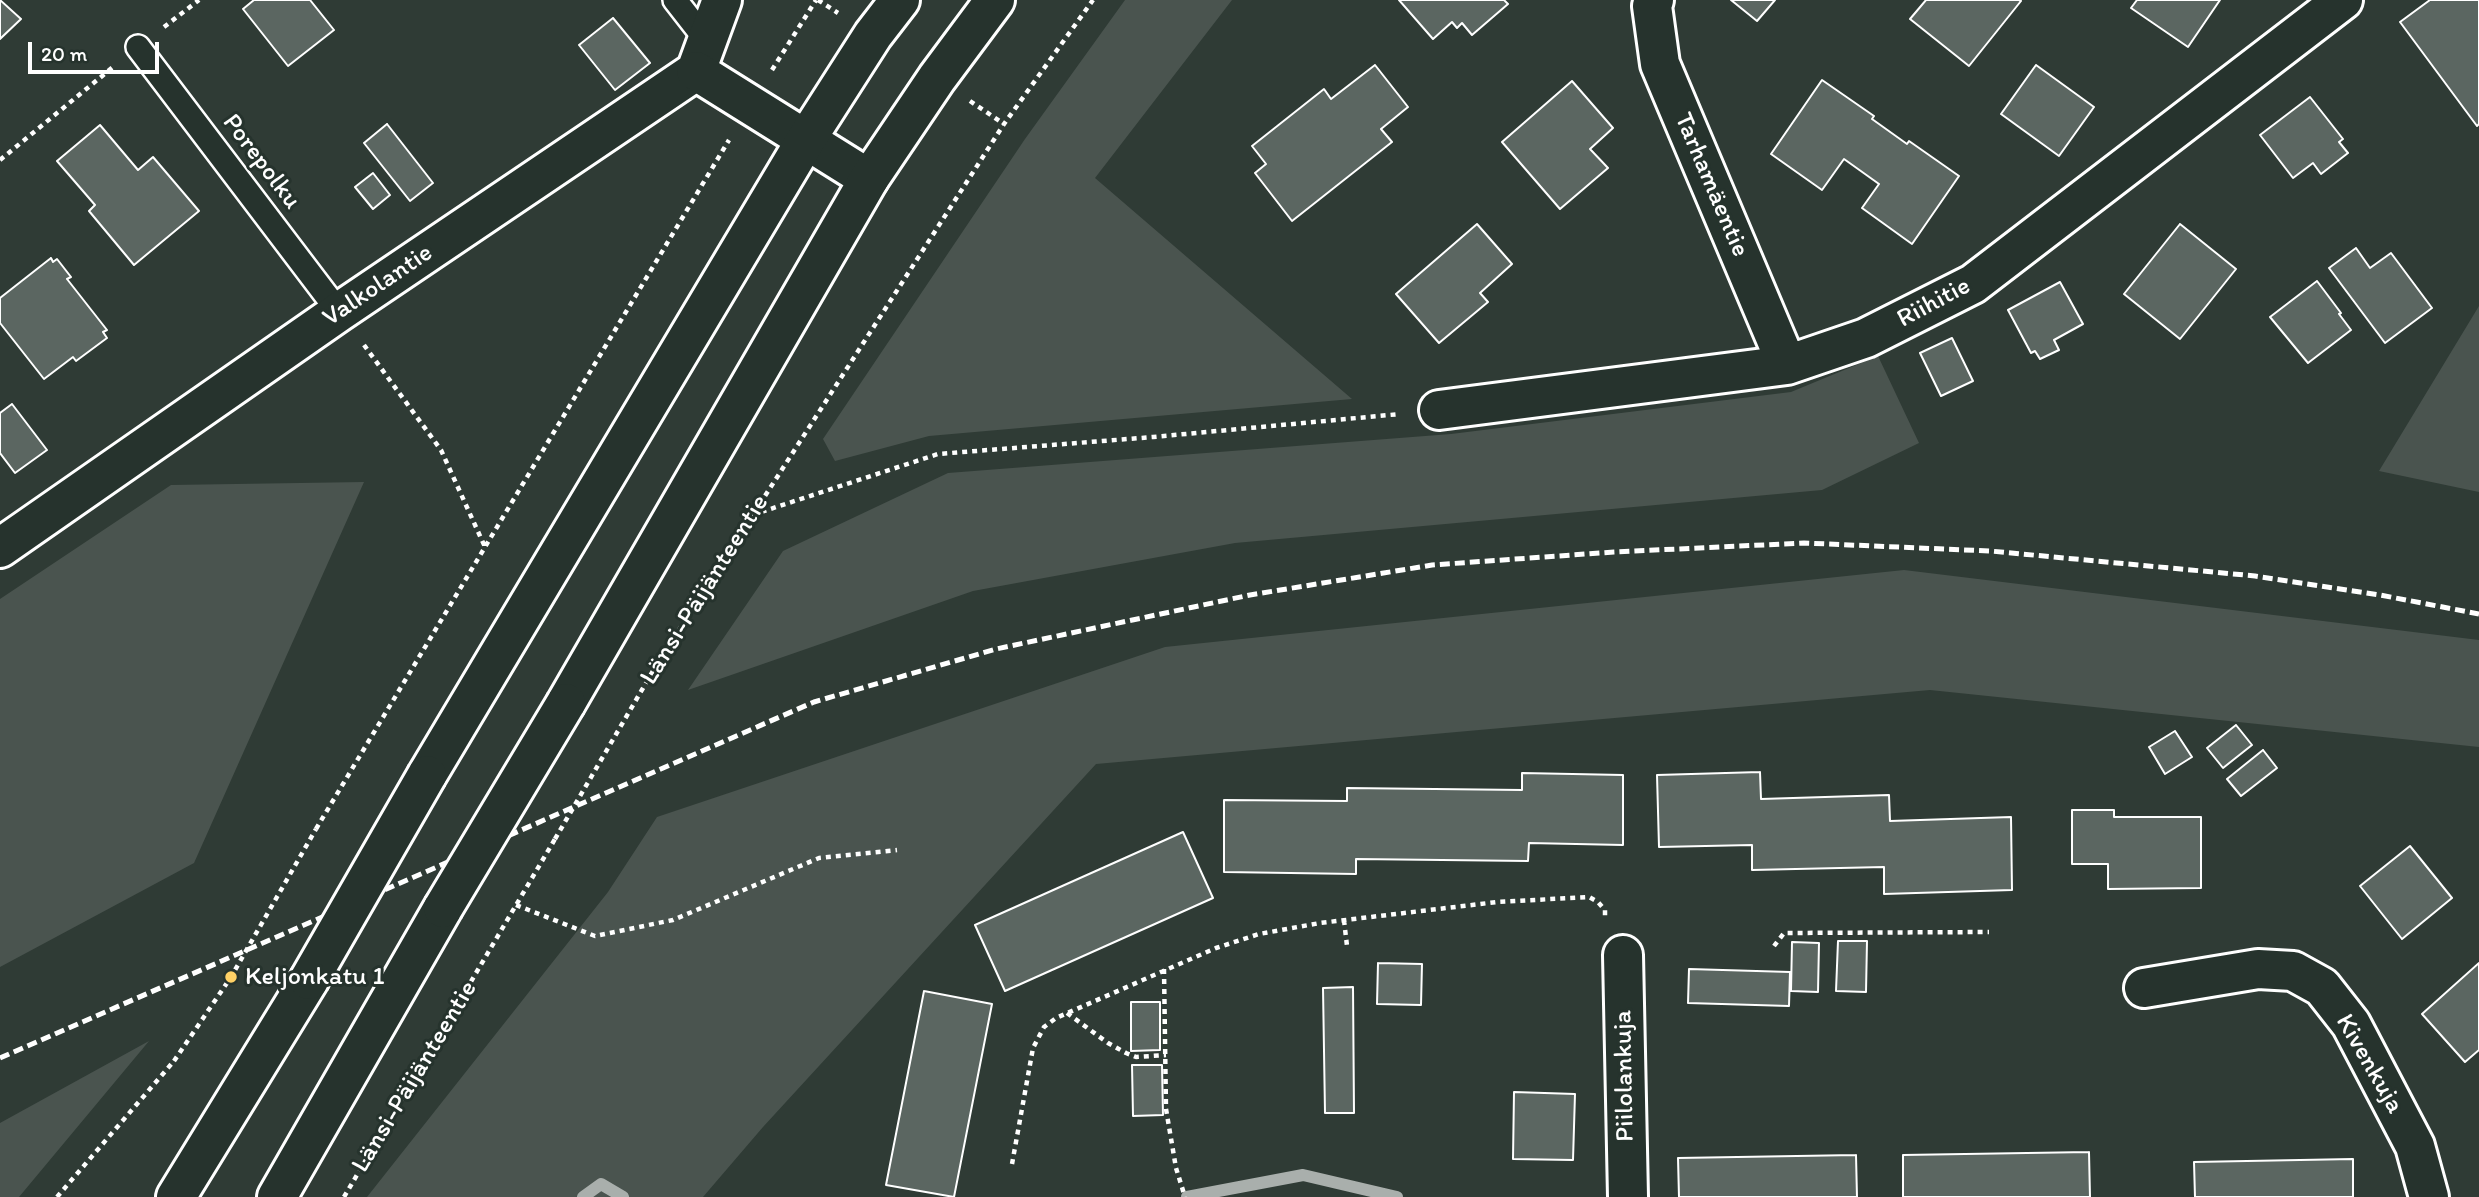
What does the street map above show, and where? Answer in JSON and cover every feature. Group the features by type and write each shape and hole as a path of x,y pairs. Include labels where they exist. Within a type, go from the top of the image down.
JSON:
{"street":[{"path":"722,0 702,56 751,105 869,179"},
{"path":"176,1197 309,980 427,775 807,138 873,35 900,0"},
{"path":"277,1197 869,179 995,0"},
{"name":"Tarhamäentie","path":"1654,0 1652,6 1660,64 1787,365"},
{"name":"Riihitie","path":"1440,410 1787,365 1866,338 1973,284 2343,0"},
{"name":"Valkolantie","path":"0,548 702,56"},
{"name":"Piilolankuja","path":"1614,939 1628,1197"},
{"name":"Kivenkuja","path":"2144,988 2258,970 2293,971 2322,987 2351,1024 2415,1146 2429,1197"}],"lane":[{"path":"675,0 702,56"},
{"name":"Porepolku","path":"138,47 339,312"}],"path":[{"path":"0,160 199,0"},
{"path":"57,1197 174,1061 230,977 485,547 816,0"},
{"name":"Länsi-Päijänteentie","path":"344,1197 657,664 1004,124 1093,0"},
{"path":"339,312 441,450 485,547"},
{"path":"752,515 938,454 1440,410"},
{"path":"516,905 595,936 673,920 819,858 897,850"},
{"path":"1012,1164 1037,1037 1044,1027 1067,1013 1216,948 1259,933 1344,920 1497,902 1589,897 1605,910 1614,939"},
{"path":"1344,920 1347,946"},
{"path":"1774,946 1784,933 1989,932"},
{"path":"1164,969 1166,1109 1176,1168 1185,1197"},
{"path":"1067,1013 1126,1053 1136,1057 1166,1055"}],"shaded area":[{"path":"1125,0 1232,0 1095,178 1352,399 929,436 835,461 823,439 1025,139"},
{"path":"2479,306 2479,492 2379,471"},
{"path":"1878,356 1919,443 1822,490 1235,543 973,591 688,690 783,551 948,473 1451,434 1791,392"},
{"path":"364,482 194,863 0,967 0,599 171,485"},
{"path":"1904,570 2479,640 2479,747 1930,690 1096,764 763,1127 703,1197 367,1197 608,892 657,817 1165,647"},
{"path":"149,1041 19,1197 0,1197 0,1123"}],"building":[{"path":"0,0 21,19 0,39"},
{"path":"254,0 310,0 334,30 288,66 243,9"},
{"path":"1399,0 1504,0 1508,4 1472,35 1462,23 1457,28 1452,22 1433,39"},
{"path":"1731,0 1775,0 1757,21"},
{"path":"1926,0 2021,1 1969,66 1910,19"},
{"path":"2137,0 2220,0 2188,47 2131,8"},
{"path":"2430,0 2479,0 2477,126 2400,22"},
{"path":"613,18 650,63 615,90 579,45"},
{"path":"1375,65 1408,107 1381,129 1392,142 1292,221 1255,173 1266,164 1252,146 1324,89 1331,99"},
{"path":"2036,65 2094,107 2059,156 2001,114"},
{"path":"1822,80 1874,116 1872,119 1907,144 1909,141 1959,176 1912,244 1862,208 1879,184 1844,159 1822,190 1771,154"},
{"path":"1572,81 1613,128 1590,149 1608,168 1560,209 1502,142"},
{"path":"2310,97 2343,139 2339,142 2348,153 2321,174 2313,163 2293,178 2260,135"},
{"path":"387,124 433,183 410,201 364,143"},
{"path":"100,125 138,170 153,157 199,211 134,265 89,211 95,205 57,161"},
{"path":"373,173 390,195 373,209 355,187"},
{"path":"1477,224 1512,264 1480,293 1488,302 1439,343 1396,294"},
{"path":"2180,224 2236,269 2180,339 2124,294"},
{"path":"2356,248 2370,268 2391,253 2432,308 2385,343 2329,268"},
{"path":"51,258 53,262 57,259 71,277 67,279 107,330 103,332 107,338 76,361 73,357 44,379 0,323 0,298"},
{"path":"2317,281 2351,330 2308,363 2270,317"},
{"path":"2060,282 2083,324 2054,340 2059,350 2040,359 2035,351 2031,353 2008,310"},
{"path":"1952,338 1973,381 1941,396 1920,353"},
{"path":"12,404 47,450 15,473 0,453 0,413"},
{"path":"2236,725 2252,745 2223,768 2207,748"},
{"path":"2175,731 2192,757 2165,774 2149,747"},
{"path":"2263,750 2277,768 2241,796 2227,779"},
{"path":"1760,772 1761,799 1889,795 1890,821 2011,817 2012,890 1884,894 1884,867 1752,870 1752,845 1659,847 1657,775"},
{"path":"1522,773 1623,775 1623,845 1529,843 1528,861 1356,859 1356,874 1224,872 1224,800 1347,801 1347,788 1522,790"},
{"path":"2072,810 2114,810 2114,817 2201,817 2201,888 2108,889 2108,864 2072,864"},
{"path":"1183,832 1213,898 1005,991 975,925"},
{"path":"2410,846 2452,898 2402,939 2360,886"},
{"path":"1838,941 1867,941 1866,992 1836,991"},
{"path":"1792,942 1819,943 1818,992 1791,991"},
{"path":"1378,963 1422,964 1421,1005 1377,1004"},
{"path":"2479,963 2479,1050 2465,1062 2422,1014"},
{"path":"1689,969 1790,972 1789,1006 1688,1003"},
{"path":"1353,987 1354,1113 1325,1113 1323,988"},
{"path":"924,991 992,1004 954,1197 886,1185"},
{"path":"1131,1002 1160,1002 1160,1050 1131,1051"},
{"path":"1132,1065 1162,1065 1163,1115 1133,1116"},
{"path":"1514,1092 1575,1094 1573,1160 1513,1159"},
{"path":"2089,1152 2090,1197 1903,1197 1903,1155"},
{"path":"1856,1155 1857,1197 1679,1197 1678,1158"},
{"path":"2353,1159 2353,1197 2195,1197 2194,1162"}],"waterway":[{"path":"1187,1197 1303,1175 1397,1197"},
{"path":"583,1197 601,1184 623,1197"}],"railway":[{"path":"0,1058 814,702 996,649 1250,595 1432,565 1614,552 1804,543 1990,551 2255,576 2380,595 2479,614"}],"place":[{"name":"Keljonkatu 1","path":"231,977"}]}
